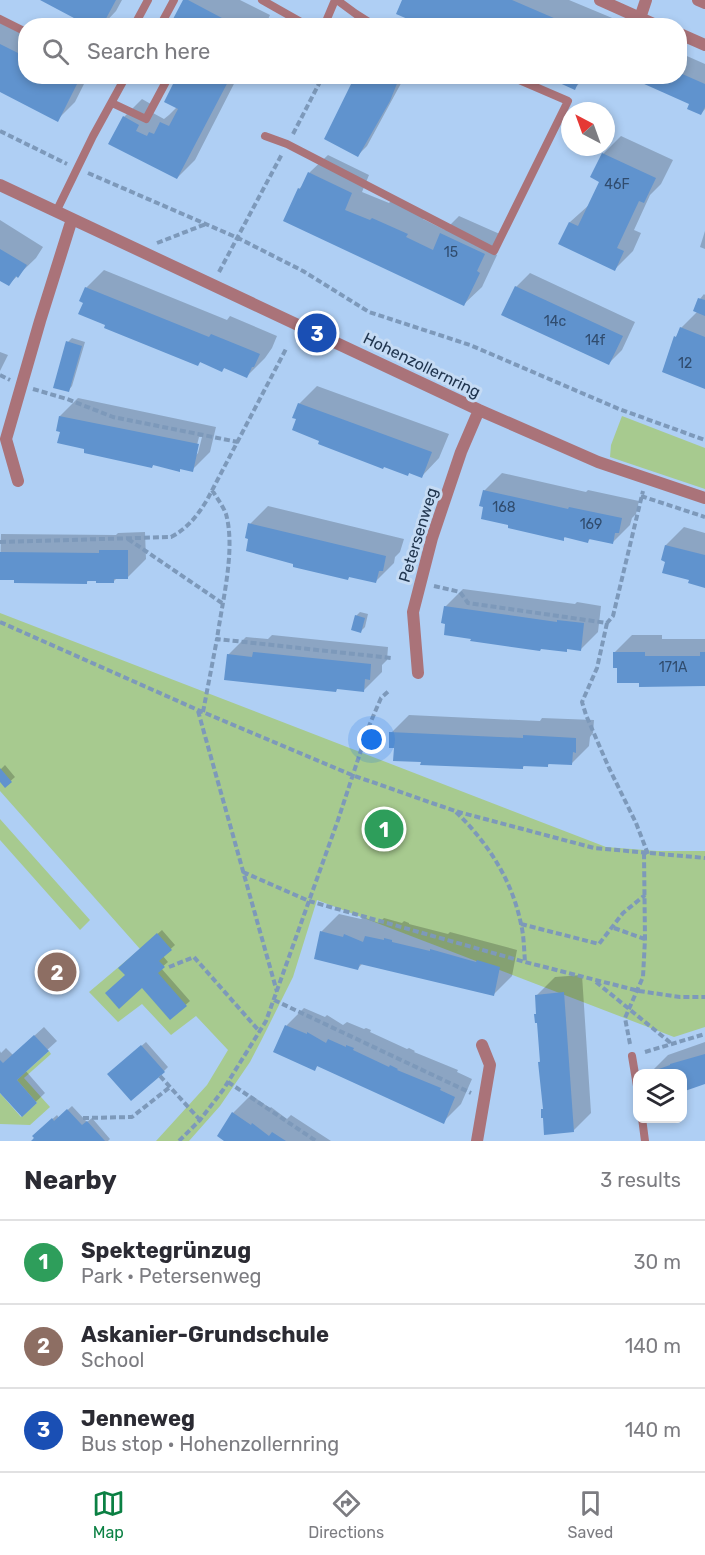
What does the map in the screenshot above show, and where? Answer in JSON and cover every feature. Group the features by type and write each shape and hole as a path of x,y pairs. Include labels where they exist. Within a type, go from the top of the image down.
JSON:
{"street":[{"path":"600,0 640,18 646,0"},
{"path":"698,0 705,3"},
{"path":"687,37 705,45"},
{"name":"Hohenzollernring","path":"0,185 479,410 598,462 705,498"},
{"path":"18,481 6,439 72,219"},
{"name":"Petersenweg","path":"418,673 413,612 432,538 461,452 479,410"},
{"path":"477,1141 490,1065 482,1045"}],"lane":[{"path":"138,18 148,0"},
{"path":"164,18 174,0"},
{"path":"262,0 294,18"},
{"path":"328,18 336,0 362,18"},
{"path":"0,19 18,28"},
{"path":"56,212 122,84"},
{"path":"112,103 146,119 165,84"},
{"path":"265,136 288,144 494,250 568,101 529,84"},
{"path":"632,1056 634,1069"},
{"path":"643,1123 645,1141"}],"path":[{"path":"0,131 129,193 238,238 303,271 369,312 470,345 619,409 705,440"},
{"path":"138,250 207,224"},
{"path":"212,285 238,238"},
{"path":"0,542 171,537 183,531 195,518 212,490 286,347"},
{"path":"0,375 21,386 67,399 113,417 238,442"},
{"path":"646,478 613,616 606,623 597,668 582,702 609,768 636,823 646,854 643,978 625,1018 632,1056 705,1034"},
{"path":"203,712 230,555 225,513 212,490"},
{"path":"642,496 705,517"},
{"path":"127,538 222,603"},
{"path":"434,586 460,592 468,603 606,623"},
{"path":"0,622 352,775 455,811 594,848 705,858"},
{"path":"217,639 391,657"},
{"path":"179,1141 200,1120 261,1032 338,820 369,726 381,698 390,690"},
{"path":"198,710 277,992"},
{"path":"455,811 490,850 503,873 521,924 525,962"},
{"path":"243,872 309,901 525,962 639,991 680,997 705,997"},
{"path":"521,924 599,944 614,928 623,913 645,895"},
{"path":"614,928 645,939"},
{"path":"169,967 194,957 261,1032"},
{"path":"594,979 672,1044"},
{"path":"274,1000 473,1093"},
{"path":"160,1076 200,1120"},
{"path":"228,1082 316,1141"},
{"path":"83,1118 132,1117 170,1087"}],"green space":[{"path":"622,416 705,448 705,489 610,457 611,445"},
{"path":"0,613 606,847 657,851 705,851 705,1027 674,1037 317,900 293,977 250,1062 220,1106 189,1141 156,1141 207,1085 228,1050 196,1016 171,1035 142,1004 118,1022 89,992 140,949 0,791"},
{"path":"0,819 90,920 80,930 0,840"},
{"path":"49,1051 51,1054 24,1078 50,1107 30,1125 0,1124 0,1093 21,1117 37,1103 17,1080"}],"building":[{"path":"40,0 116,0 106,18 74,18"},
{"path":"183,0 188,0 222,18 174,18"},
{"path":"402,0 512,0 554,18 405,18 396,14"},
{"path":"0,44 18,53 18,84 77,84 58,122 0,92"},
{"path":"687,76 705,84 705,107 701,115 687,109 689,104 644,84 687,84"},
{"path":"173,84 227,84 177,179 108,144 123,116 139,125 136,131 147,136 149,132 154,134 160,122 169,126 178,109 164,102"},
{"path":"351,84 397,84 390,101 358,157 324,139"},
{"path":"562,84 578,84 575,90"},
{"path":"600,156 608,156 656,178 644,203 639,201 617,248 624,251 615,271 558,244 569,222 578,226 599,182 590,177"},
{"path":"308,172 352,193 345,210 370,220 372,218 408,234 406,237 433,250 440,233 485,254 477,271 480,273 464,306 283,221"},
{"path":"0,249 27,265 9,286 0,281"},
{"path":"515,286 623,336 609,365 501,315"},
{"path":"85,287 209,337 211,334 260,354 247,378 224,368 222,372 200,362 198,366 104,328 105,325 78,314 83,303 79,301"},
{"path":"698,298 705,300 705,316 693,311"},
{"path":"680,327 705,337 705,389 662,372 674,336 676,337"},
{"path":"66,341 82,346 69,392 53,388"},
{"path":"298,403 432,452 422,478 409,473 408,476 384,467 383,469 318,444 319,441 292,430 296,419 292,418"},
{"path":"59,416 199,444 193,472 180,469 180,472 153,465 152,468 84,453 84,449 57,443 60,432 56,431"},
{"path":"483,490 568,509 569,507 622,518 619,533 615,533 613,544 589,539 588,543 564,537 564,541 508,528 508,525 481,519 483,507 479,506"},
{"path":"248,523 386,556 383,571 379,571 376,583 349,577 348,580 293,567 293,564 246,551 248,539 245,538"},
{"path":"665,545 705,555 705,588 688,583 689,580 662,573 665,562 661,560"},
{"path":"99,550 128,550 128,579 114,579 114,583 87,581 87,584 14,583 14,580 0,580 0,552 99,553"},
{"path":"444,606 557,622 557,620 584,623 581,651 541,649 540,651 444,635 445,624 441,623"},
{"path":"355,615 365,618 361,633 351,630"},
{"path":"253,652 371,664 370,680 365,679 364,692 337,689 336,692 224,680 227,654 252,657"},
{"path":"613,652 645,652 645,656 700,656 700,652 705,652 705,686 639,687 639,683 617,683 617,668 613,668"},
{"path":"389,732 576,738 576,753 573,752 572,765 523,766 523,769 420,765 421,762 393,761 394,748 389,748"},
{"path":"0,768 12,782 5,788 0,782"},
{"path":"320,931 343,937 344,934 363,942 365,936 384,940 384,938 392,942 500,967 494,996 360,964 358,970 314,959"},
{"path":"157,933 172,950 159,961 165,967 158,973 187,1006 170,1020 142,988 119,1009 105,993 125,975 118,968"},
{"path":"564,992 574,1132 544,1135 543,1118 541,1118 541,1109 543,1109 537,1023 535,1023 534,1014 536,1014 535,995"},
{"path":"285,1025 307,1034 307,1032 326,1043 328,1039 354,1048 353,1050 389,1067 390,1065 441,1088 440,1090 455,1097 444,1124 317,1066 315,1071 273,1052"},
{"path":"34,1035 49,1051 17,1080 37,1103 22,1117 0,1093 0,1060 3,1063"},
{"path":"141,1045 165,1072 131,1101 107,1074"},
{"path":"705,1054 705,1084 687,1090 687,1069 659,1069"},
{"path":"67,1109 82,1125 87,1121 105,1141 31,1141 34,1138 32,1136 52,1118 54,1121"},
{"path":"232,1112 269,1136 272,1132 286,1141 224,1141 217,1136"}],"place":[{"name":"Jenneweg","path":"317,333"},
{"name":"Spektegrünzug","path":"384,829"},
{"name":"Askanier-Grundschule","path":"57,972"}]}
